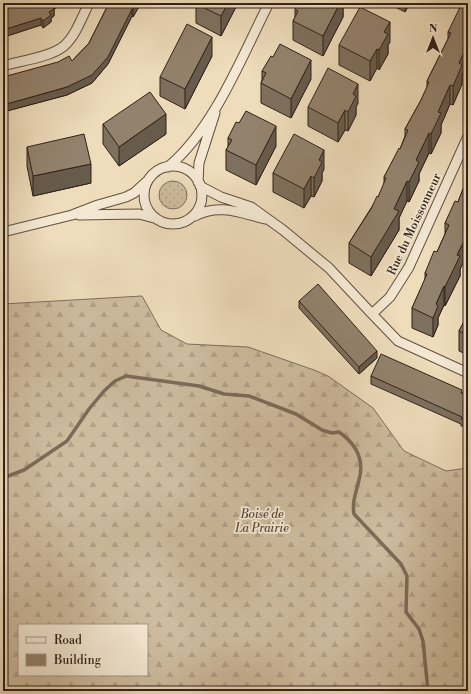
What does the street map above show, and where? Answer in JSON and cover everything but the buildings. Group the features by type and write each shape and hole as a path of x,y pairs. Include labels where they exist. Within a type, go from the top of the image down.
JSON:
{"street":[{"path":"3,66 48,54 60,48 70,39 89,3"},
{"path":"191,218 201,203 199,163 217,106 268,3"},
{"path":"3,232 72,215 130,195 140,189 152,175 168,167 186,150 217,106"},
{"name":"Rue du Moissonneur","path":"372,314 390,297 410,267 468,136"},
{"path":"168,167 186,170 193,175 199,184 221,197 246,205 270,221 324,264 398,341 468,373"},
{"path":"152,175 147,183 144,197 148,211 155,218"},
{"path":"72,215 128,213 144,215 171,224 185,222 203,211 219,209 240,212 270,221"}],"green space":[{"path":"173,181 183,185 187,195 183,205 173,209 163,205 159,195 163,185"},
{"name":"Boisé de La Prairie","path":"142,296 161,330 187,344 248,347 328,376 373,408 404,451 446,471 468,468 468,691 3,691 3,304"}],"waterway":[{"path":"3,478 24,470 67,441 89,409 104,391 115,381 126,376 199,386 224,394 249,396 296,414 322,430 332,433 339,432 354,447 360,459 361,472 354,501 354,514 401,564 407,576 406,612 419,629 423,641 428,691"}]}
